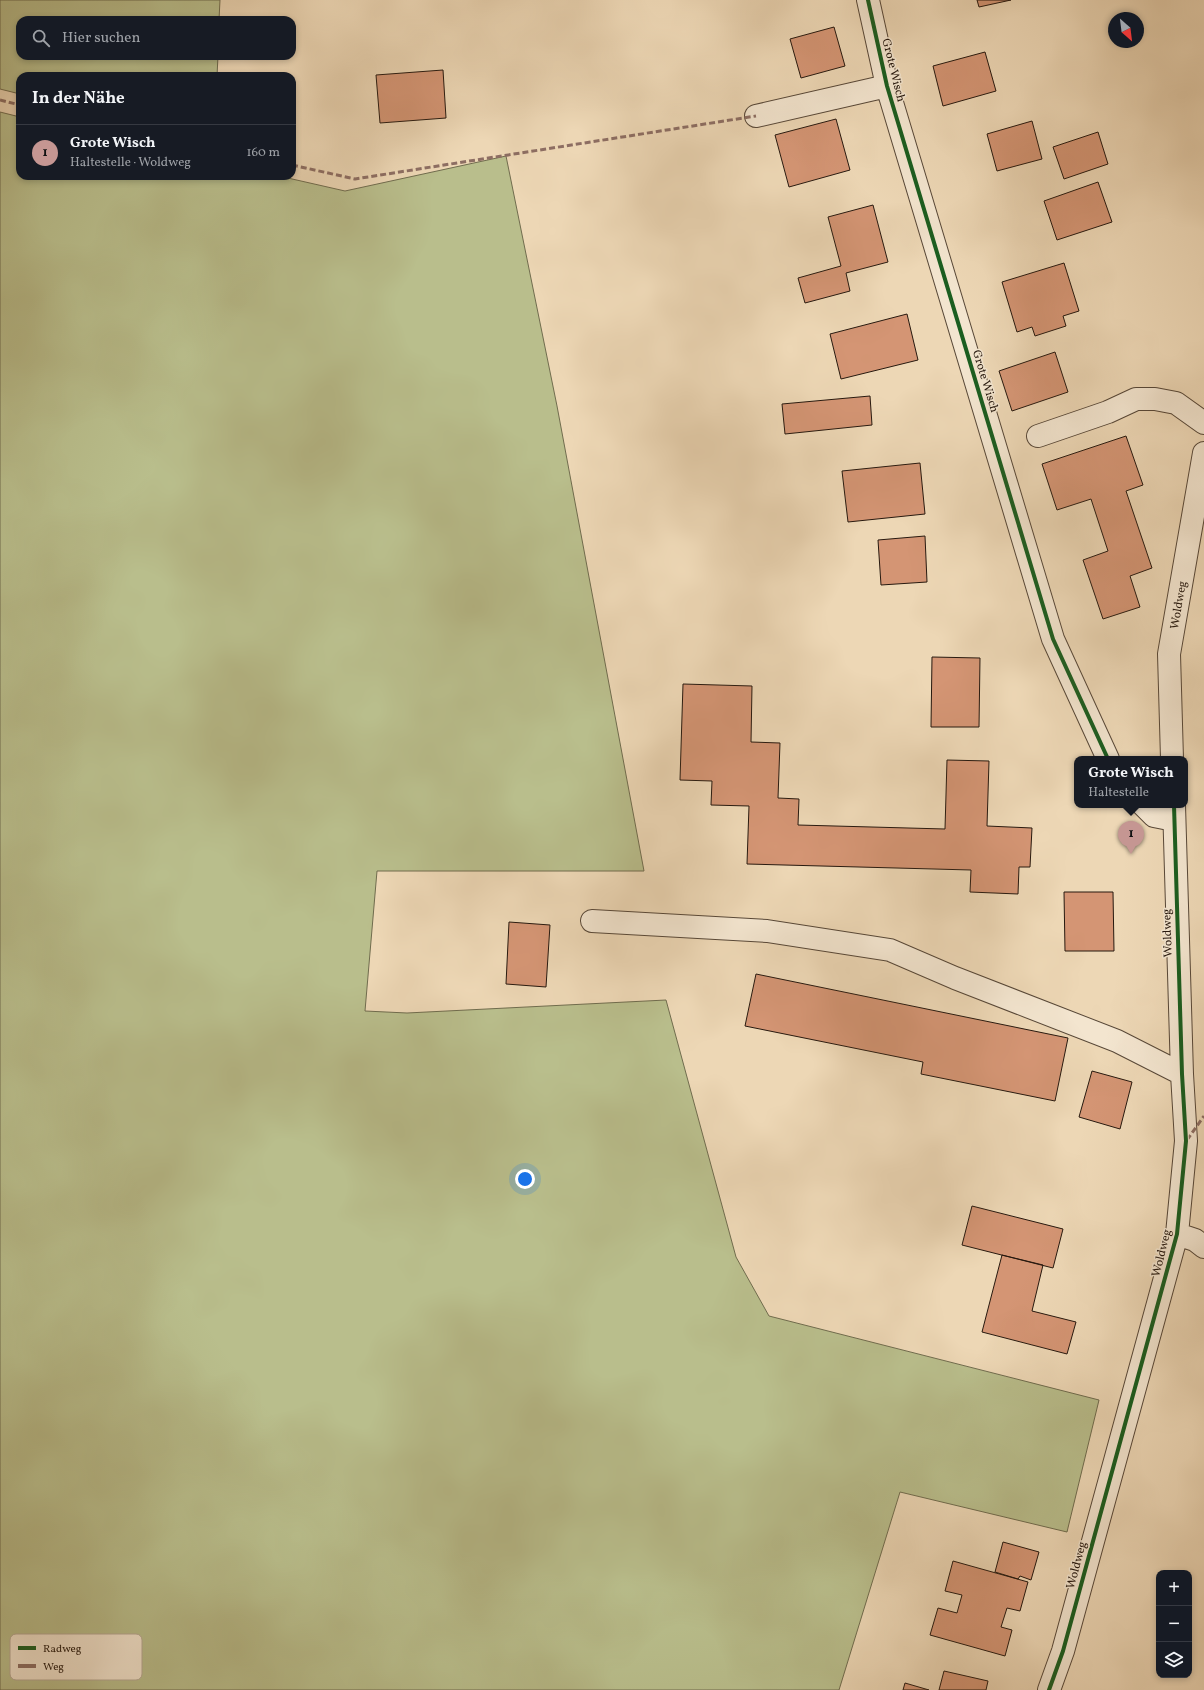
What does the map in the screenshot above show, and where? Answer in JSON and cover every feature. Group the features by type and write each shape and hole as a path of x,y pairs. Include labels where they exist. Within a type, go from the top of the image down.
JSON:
{"street":[{"name":"Grote Wisch","path":"868,0 887,86 1053,639 1107,756"},
{"name":"Grote Wisch","path":"756,116 887,86"},
{"path":"1038,436 1108,412 1136,399 1155,398 1176,403 1204,423"},
{"name":"Woldweg","path":"1172,756 1169,654 1204,453"},
{"path":"1146,808 1154,816 1174,813"},
{"name":"Woldweg","path":"1049,1690 1063,1651 1177,1234 1186,1141 1182,1074 1174,813"},
{"path":"592,921 767,931 890,950 955,978 1117,1041 1182,1074"},
{"name":"Woldweg","path":"1177,1234 1195,1240 1204,1247"}],"green space":[{"path":"0,0 220,0 219,16 16,16 16,60 218,60 217,72 16,72 16,93 0,89"},
{"path":"0,112 16,116 16,180 296,180 345,191 506,156 557,406 644,871 377,871 365,1011 407,1013 666,1000 736,1257 769,1316 1099,1400 1067,1532 900,1492 839,1690 0,1690"}],"building":[{"path":"977,0 1011,0 979,7"},
{"path":"834,27 845,66 801,78 790,39"},
{"path":"985,52 996,91 943,106 933,66"},
{"path":"443,70 446,118 380,123 376,75"},
{"path":"836,119 850,170 789,187 775,135"},
{"path":"1032,121 1042,159 997,171 987,134"},
{"path":"1098,132 1108,164 1064,179 1053,147"},
{"path":"1098,182 1112,222 1057,240 1044,201"},
{"path":"873,205 888,262 846,273 850,291 805,303 798,278 841,266 828,217"},
{"path":"1064,263 1079,311 1063,316 1066,326 1035,336 1032,327 1017,332 1002,282"},
{"path":"907,314 918,360 841,379 830,334"},
{"path":"1055,352 1068,392 1012,411 999,371"},
{"path":"870,396 872,425 785,434 782,404"},
{"path":"1126,436 1143,485 1126,491 1152,568 1130,576 1140,607 1103,619 1083,560 1108,551 1091,499 1057,510 1042,464"},
{"path":"920,463 925,514 848,522 842,471"},
{"path":"925,536 927,582 881,585 878,540"},
{"path":"932,657 980,658 979,727 931,727"},
{"path":"683,684 752,686 751,742 780,743 778,798 799,799 798,825 945,829 947,760 989,761 987,826 1032,828 1030,867 1019,867 1018,894 970,892 971,870 747,864 749,806 711,805 712,781 680,780"},
{"path":"1064,892 1113,892 1114,951 1065,951"},
{"path":"509,922 550,925 546,987 506,984"},
{"path":"756,974 1068,1038 1055,1101 921,1074 923,1062 745,1026"},
{"path":"1092,1071 1132,1082 1120,1129 1079,1117"},
{"path":"972,1206 1063,1229 1053,1268 962,1245"},
{"path":"1002,1255 1043,1265 1032,1311 1076,1322 1067,1354 982,1332"},
{"path":"1003,1542 1039,1552 1031,1580 1020,1576 1018,1579 995,1572"},
{"path":"953,1561 1028,1582 1020,1611 1007,1608 1001,1627 1012,1630 1005,1656 930,1635 938,1608 957,1613 962,1595 945,1591"},
{"path":"944,1671 988,1681 986,1690 939,1690"},
{"path":"905,1683 929,1690 903,1690"}],"marked path":[{"path":"0,100 16,104"},
{"path":"296,166 355,179 756,116"},
{"path":"1187,1140 1204,1116"}],"cycle path":[{"path":"868,0 887,86 1053,639 1107,756"},
{"path":"1049,1690 1063,1651 1177,1234 1186,1141 1182,1074 1174,808"}],"place":[{"name":"Grote Wisch","path":"1131,854"}]}
